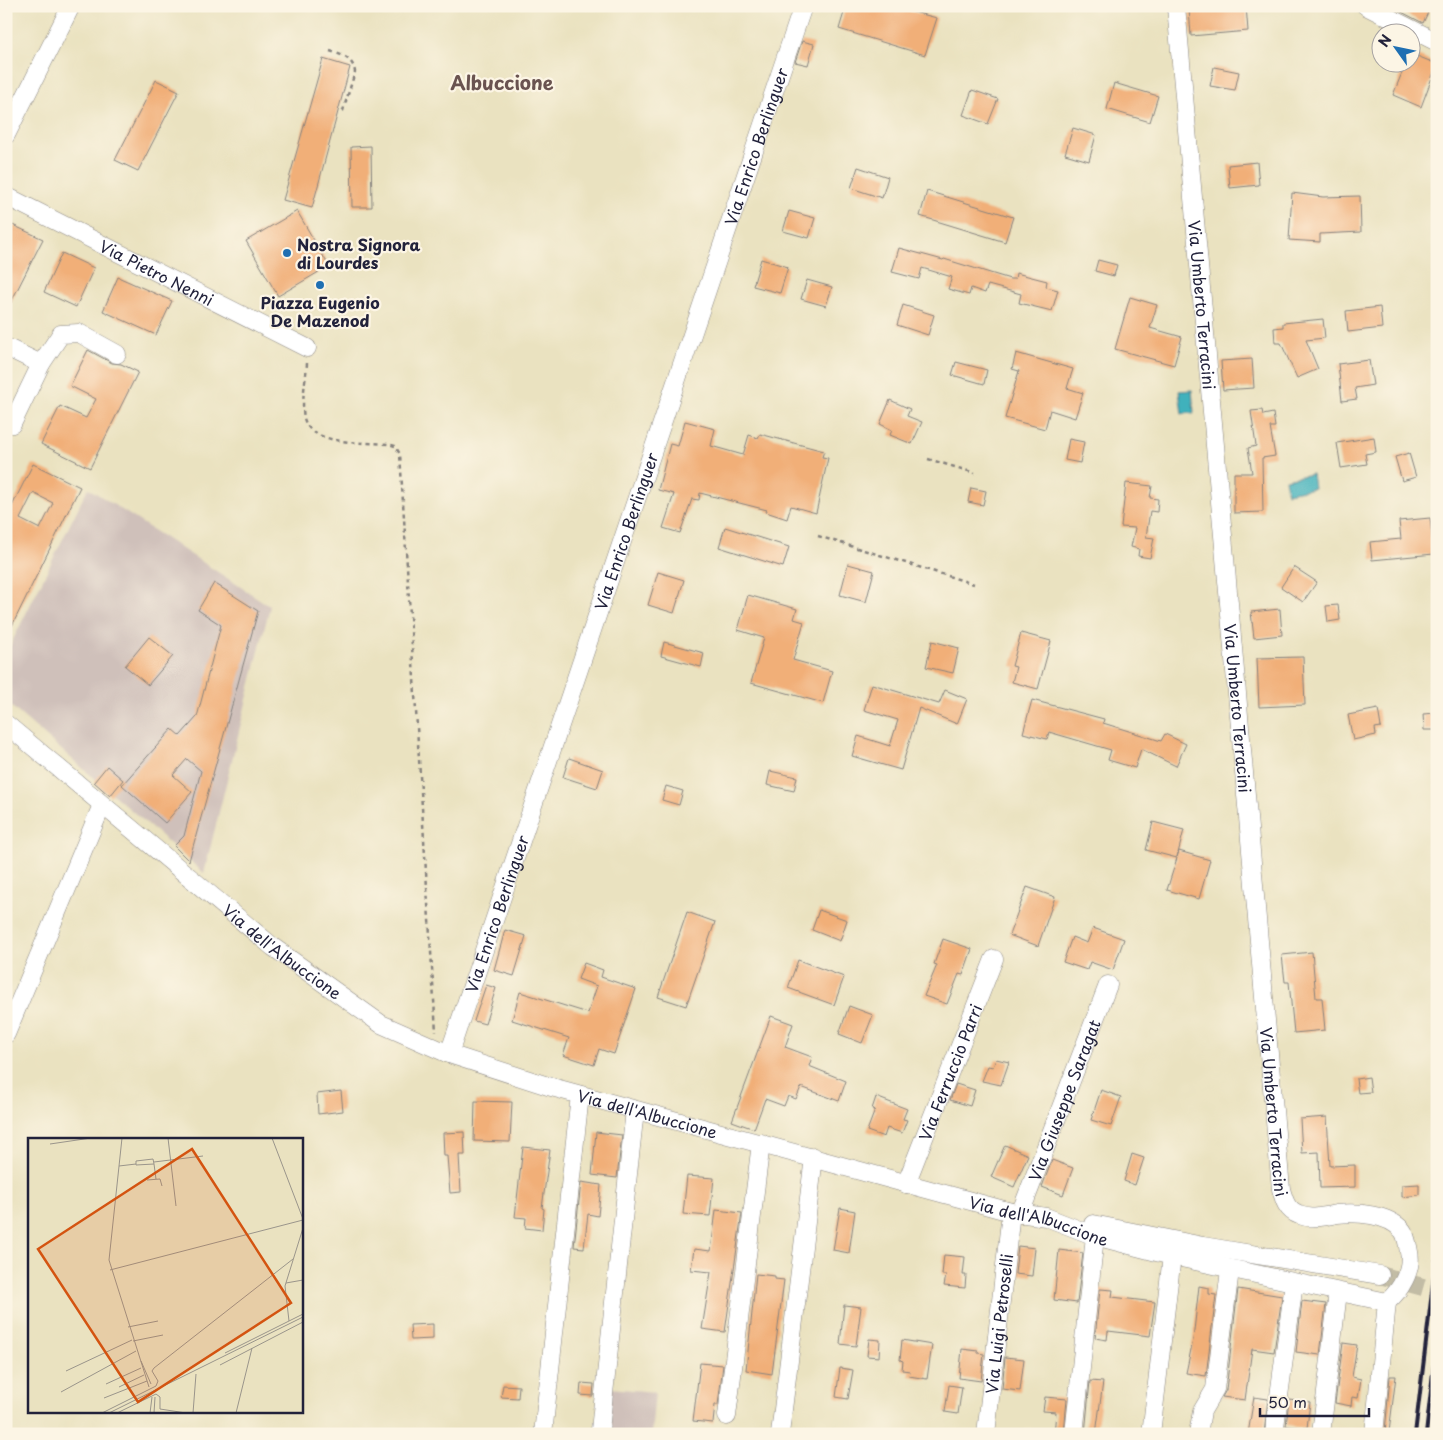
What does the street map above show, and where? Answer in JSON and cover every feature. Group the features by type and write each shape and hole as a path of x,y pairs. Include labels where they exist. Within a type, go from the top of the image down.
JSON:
{"street":[{"path":"6,135 71,6"},
{"name":"Via Enrico Berlinguer","path":"443,1051 803,6"},
{"name":"Via Umberto Terracini","path":"1176,6 1282,1189 1286,1205 1297,1215 1312,1218 1339,1214 1384,1218 1402,1231 1410,1254 1408,1270 1396,1294 1387,1302"},
{"path":"1366,6 1437,42"},
{"name":"Via Pietro Nenni","path":"6,196 307,348"},
{"path":"12,424 39,368 61,334 68,332 79,333 117,354"},
{"path":"6,347 39,368"},
{"path":"6,357 39,368"},
{"name":"Via dell'Albuccione","path":"6,724 273,947 381,1024 443,1051 580,1095 1015,1213 1046,1218 1095,1236 1230,1270 1387,1302"},
{"path":"6,1034 102,805"},
{"name":"Via Ferruccio Parri","path":"906,1184 994,959"},
{"name":"Via Giuseppe Saragat","path":"1015,1213 1108,985"},
{"path":"543,1434 580,1095"},
{"path":"600,1430 635,1110"},
{"path":"727,1416 761,1143"},
{"path":"780,1434 814,1157"},
{"name":"Via Luigi Petroselli","path":"986,1434 1015,1213"},
{"path":"1046,1218 1380,1275"},
{"path":"1074,1434 1095,1236"},
{"path":"1152,1434 1172,1256"},
{"path":"1198,1434 1202,1411 1215,1389 1230,1270"},
{"path":"1274,1434 1294,1283"},
{"path":"1321,1434 1338,1292"},
{"path":"1374,1434 1387,1302"}],"path":[{"path":"330,51 348,58 354,65 355,72 342,114"},
{"path":"307,348 304,412 310,429 327,438 388,444 395,446 400,454 443,1051"},
{"path":"928,459 975,473"},
{"path":"818,536 974,584"}],"shaded area":[{"path":"88,488 270,606 204,873 6,702 6,654"},
{"path":"610,1388 655,1392 651,1434 605,1434"}],"water":[{"path":"1192,390 1194,413 1182,414 1179,391"},
{"path":"1312,474 1314,488 1287,493 1285,479"}],"building":[{"path":"846,6 890,6 937,18 925,55 839,29"},
{"path":"1196,6 1246,6 1248,31 1191,36 1189,8"},
{"path":"1390,6 1431,6 1423,23"},
{"path":"802,41 814,44 808,65 795,62"},
{"path":"1420,57 1437,64 1421,107 1393,95 1402,72 1420,72"},
{"path":"323,59 350,67 312,208 283,200"},
{"path":"1214,67 1239,72 1235,90 1210,86"},
{"path":"156,80 179,91 138,171 115,160"},
{"path":"1114,83 1158,96 1150,122 1107,109"},
{"path":"972,90 998,99 988,124 963,115"},
{"path":"1073,128 1096,135 1089,161 1065,154"},
{"path":"371,146 372,207 352,207 351,147"},
{"path":"1257,162 1259,185 1230,188 1228,165"},
{"path":"858,167 888,177 882,198 851,188"},
{"path":"927,191 1013,217 1005,242 920,216"},
{"path":"1292,193 1323,197 1360,196 1361,232 1320,234 1320,242 1289,240"},
{"name":"Nostra Signora di Lourdes","path":"297,211 329,266 278,296 246,241"},
{"path":"789,211 815,218 809,238 783,231"},
{"path":"6,222 43,239 6,312"},
{"path":"899,248 944,259 1010,279 1015,279 1016,273 1047,281 1046,287 1058,290 1052,311 1019,303 1021,294 988,285 985,293 971,288 969,295 948,289 952,277 922,268 919,279 892,272"},
{"path":"62,253 94,268 76,307 44,292"},
{"path":"761,259 788,267 780,293 753,286"},
{"path":"1098,260 1117,265 1114,276 1095,271"},
{"path":"118,277 172,301 156,335 103,311"},
{"path":"807,280 832,287 826,306 801,299"},
{"path":"1130,297 1157,305 1150,328 1182,337 1174,365 1115,349"},
{"path":"903,305 934,315 928,335 897,325"},
{"path":"1380,307 1382,328 1348,332 1346,311"},
{"path":"1323,319 1325,338 1306,340 1318,369 1297,378 1281,343 1275,343 1274,328 1283,327 1283,323"},
{"path":"88,350 112,363 121,364 138,372 90,468 41,444 60,406 86,418 96,399 70,386"},
{"path":"1016,353 1073,369 1067,388 1083,393 1075,418 1050,410 1045,429 1005,418 1019,371 1012,369"},
{"path":"1252,359 1254,388 1223,390 1221,361"},
{"path":"1369,360 1373,385 1355,388 1357,399 1342,401 1338,364"},
{"path":"956,362 987,370 984,384 952,375"},
{"path":"890,400 910,409 907,416 922,422 912,444 890,435 892,430 880,424"},
{"path":"1262,410 1263,415 1273,413 1275,427 1270,427 1275,456 1262,458 1263,512 1234,513 1234,473 1252,473 1248,448 1256,446 1251,411"},
{"path":"685,421 715,429 711,446 743,455 749,435 758,438 760,434 824,451 822,457 828,458 816,513 791,506 787,519 766,512 767,510 700,493 699,500 692,499 680,533 663,528 674,494 658,490 670,444 678,446"},
{"path":"1374,437 1376,452 1365,454 1367,464 1341,468 1337,443"},
{"path":"1069,439 1084,442 1080,463 1065,460"},
{"path":"1409,453 1416,477 1402,481 1395,457"},
{"path":"33,464 80,487 6,638 6,518","holes":["33,493 53,503 40,529 20,519"]},
{"path":"1126,483 1152,486 1150,498 1158,499 1157,512 1150,511 1146,537 1154,538 1150,558 1138,556 1139,549 1131,547 1135,528 1121,527"},
{"path":"971,488 986,491 983,505 968,502"},
{"path":"1430,518 1434,554 1372,560 1370,542 1401,539 1399,521"},
{"path":"725,527 789,547 783,567 719,547"},
{"path":"848,564 874,571 866,602 840,595"},
{"path":"1294,567 1317,582 1303,602 1281,587"},
{"path":"658,572 684,580 674,613 648,605"},
{"path":"214,583 258,611 189,861 174,846 184,836 201,771 187,759 173,775 192,792 165,823 122,785 172,729 180,736 197,717 221,625 198,610"},
{"path":"748,595 797,609 794,619 804,622 793,660 832,671 823,703 751,683 764,638 738,630"},
{"path":"1338,605 1340,620 1328,622 1326,606"},
{"path":"1280,609 1282,635 1254,638 1251,612"},
{"path":"1021,633 1051,641 1038,689 1012,682 1016,667 1012,666"},
{"path":"149,637 173,656 148,685 125,666"},
{"path":"932,641 959,648 953,673 926,667"},
{"path":"664,642 704,653 701,667 661,656"},
{"path":"1303,657 1305,705 1259,707 1257,658"},
{"path":"872,684 939,704 945,690 967,699 957,724 919,708 901,770 852,756 858,736 890,746 898,720 864,710"},
{"path":"1032,700 1104,719 1103,723 1161,741 1165,734 1186,744 1176,766 1141,749 1135,768 1108,760 1111,750 1049,732 1047,739 1023,733"},
{"path":"1378,709 1381,727 1375,728 1376,735 1353,740 1348,715"},
{"path":"1437,713 1437,730 1424,730 1423,714"},
{"path":"569,758 603,770 597,788 563,777"},
{"path":"107,766 123,780 110,796 94,782"},
{"path":"770,771 797,777 794,791 767,785"},
{"path":"666,786 683,791 679,805 662,800"},
{"path":"1153,822 1184,830 1177,857 1179,851 1210,860 1199,899 1167,890 1177,858 1146,850"},
{"path":"1027,887 1055,897 1038,946 1009,935"},
{"path":"819,910 847,920 840,941 812,930"},
{"path":"687,912 715,922 686,1006 658,997"},
{"path":"1093,928 1124,939 1113,970 1090,962 1087,970 1063,962 1072,937 1087,943"},
{"path":"505,930 526,936 514,976 494,970"},
{"path":"943,939 972,949 963,975 959,974 947,1004 924,996 937,965 934,964"},
{"path":"1312,952 1316,998 1322,998 1325,1030 1294,1033 1289,982 1285,982 1282,955"},
{"path":"798,960 844,977 834,1005 788,988"},
{"path":"584,963 603,970 601,977 636,989 614,1054 599,1049 594,1065 563,1055 569,1038 512,1020 520,992 588,1013 597,986 578,979"},
{"path":"486,985 496,988 485,1024 474,1021"},
{"path":"849,1006 873,1015 862,1043 839,1034"},
{"path":"771,1016 793,1024 785,1047 812,1057 809,1066 846,1081 839,1101 801,1087 796,1099 788,1096 784,1106 765,1099 754,1129 732,1121"},
{"path":"996,1059 1009,1062 1001,1085 982,1081 988,1066 993,1067"},
{"path":"1369,1077 1371,1092 1358,1093 1356,1079"},
{"path":"956,1084 975,1090 970,1106 950,1100"},
{"path":"1101,1090 1121,1097 1111,1126 1091,1120"},
{"path":"341,1091 343,1111 318,1114 317,1094"},
{"path":"876,1097 907,1109 903,1119 907,1120 902,1133 887,1128 884,1137 867,1131 875,1110 872,1109"},
{"path":"475,1101 512,1102 510,1142 474,1141"},
{"path":"1327,1117 1330,1166 1355,1165 1355,1187 1320,1188 1319,1152 1302,1153 1300,1119"},
{"path":"464,1132 465,1155 459,1155 461,1192 450,1193 447,1156 444,1156 443,1133"},
{"path":"596,1132 622,1135 617,1178 592,1175"},
{"path":"1005,1145 1028,1155 1014,1187 991,1177"},
{"path":"523,1147 550,1150 542,1208 544,1209 542,1230 525,1228 526,1218 515,1217"},
{"path":"1132,1154 1144,1158 1135,1185 1124,1181"},
{"path":"1052,1160 1073,1168 1063,1195 1042,1187"},
{"path":"687,1176 714,1178 710,1216 683,1214"},
{"path":"581,1182 601,1185 598,1216 588,1214 584,1248 574,1247"},
{"path":"1419,1184 1419,1195 1402,1197 1402,1185"},
{"path":"840,1208 855,1211 849,1253 833,1250"},
{"path":"716,1210 742,1213 725,1332 702,1329 711,1272 691,1270 694,1249 711,1251"},
{"path":"1018,1246 1035,1248 1032,1276 1015,1274"},
{"path":"1059,1250 1083,1253 1077,1303 1054,1300"},
{"path":"944,1255 965,1257 963,1275 966,1275 965,1288 944,1286 946,1275 942,1275"},
{"path":"756,1274 775,1276 775,1279 784,1280 772,1374 746,1370"},
{"path":"1199,1286 1209,1288 1209,1294 1216,1295 1206,1376 1186,1373 1193,1340"},
{"path":"1100,1289 1113,1290 1112,1297 1155,1302 1150,1336 1108,1331 1107,1340 1095,1338"},
{"path":"1238,1289 1282,1296 1274,1352 1252,1349 1245,1400 1222,1397 1226,1390"},
{"path":"1302,1301 1326,1304 1320,1355 1296,1352"},
{"path":"844,1305 861,1307 856,1346 840,1344"},
{"path":"433,1324 433,1339 411,1340 410,1325"},
{"path":"869,1339 880,1340 879,1357 867,1356"},
{"path":"902,1340 932,1345 927,1379 909,1376 910,1371 902,1370 903,1361 900,1360"},
{"path":"1343,1343 1357,1345 1352,1377 1361,1379 1358,1398 1352,1397 1351,1406 1335,1403"},
{"path":"962,1349 978,1351 978,1353 984,1354 981,1381 959,1378"},
{"path":"1005,1357 1024,1359 1020,1391 1002,1389"},
{"path":"700,1363 723,1365 718,1405 715,1405 713,1423 693,1421"},
{"path":"840,1368 853,1370 848,1399 836,1397"},
{"path":"1390,1376 1396,1376 1389,1432 1385,1432"},
{"path":"1090,1381 1103,1382 1096,1434 1085,1434"},
{"path":"581,1383 594,1384 593,1396 580,1395"},
{"path":"503,1385 519,1386 518,1398 501,1397"},
{"path":"949,1385 962,1387 958,1414 945,1412"},
{"path":"1045,1397 1067,1399 1064,1434 1054,1434 1056,1412 1043,1411"},
{"path":"1254,1397 1268,1399 1264,1434 1248,1434"},
{"path":"1289,1399 1310,1402 1307,1428 1286,1426"}],"tunnel":[{"path":"1380,1275 1437,1291"}],"railway":[{"path":"1415,1434 1437,1250"},
{"path":"1426,1434 1437,1338"}],"place":[{"name":"Nostra Signora di Lourdes","path":"287,253"},
{"name":"Piazza Eugenio De Mazenod","path":"320,285"}],"district":[{"name":"Albuccione","path":"502,82"}]}
